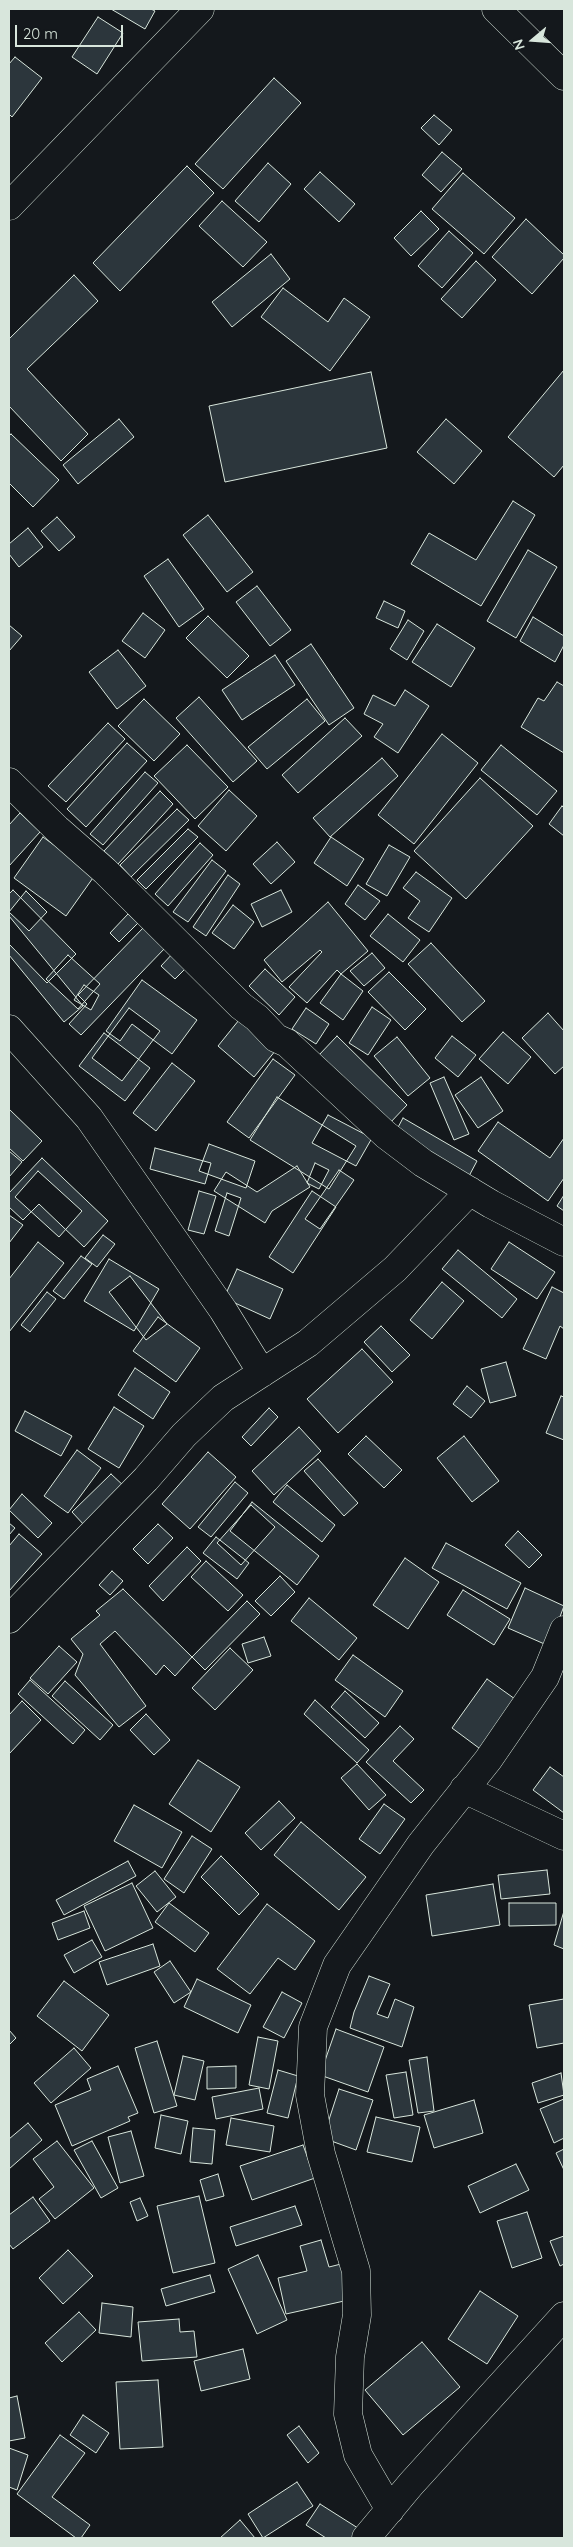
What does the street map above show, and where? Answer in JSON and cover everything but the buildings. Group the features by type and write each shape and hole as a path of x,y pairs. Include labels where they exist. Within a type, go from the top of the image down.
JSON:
{"main road":[{"path":"9,206 200,9"},
{"path":"496,9 564,76"},
{"path":"9,782 57,829 105,871 276,1038 287,1043 386,1136 423,1163 470,1191 564,1242"},
{"path":"9,1029 90,1118 178,1244 262,1373"},
{"path":"9,1619 146,1479 184,1435 223,1398 308,1343 395,1269 470,1191"},
{"path":"390,2510 358,2455 348,2414 350,2358 357,2315 356,2271 321,2154 310,2095 313,2027 338,1965 421,1844 488,1760 545,1677 564,1630"},
{"path":"464,1789 564,1836"},
{"path":"366,2538 564,2316"}]}
